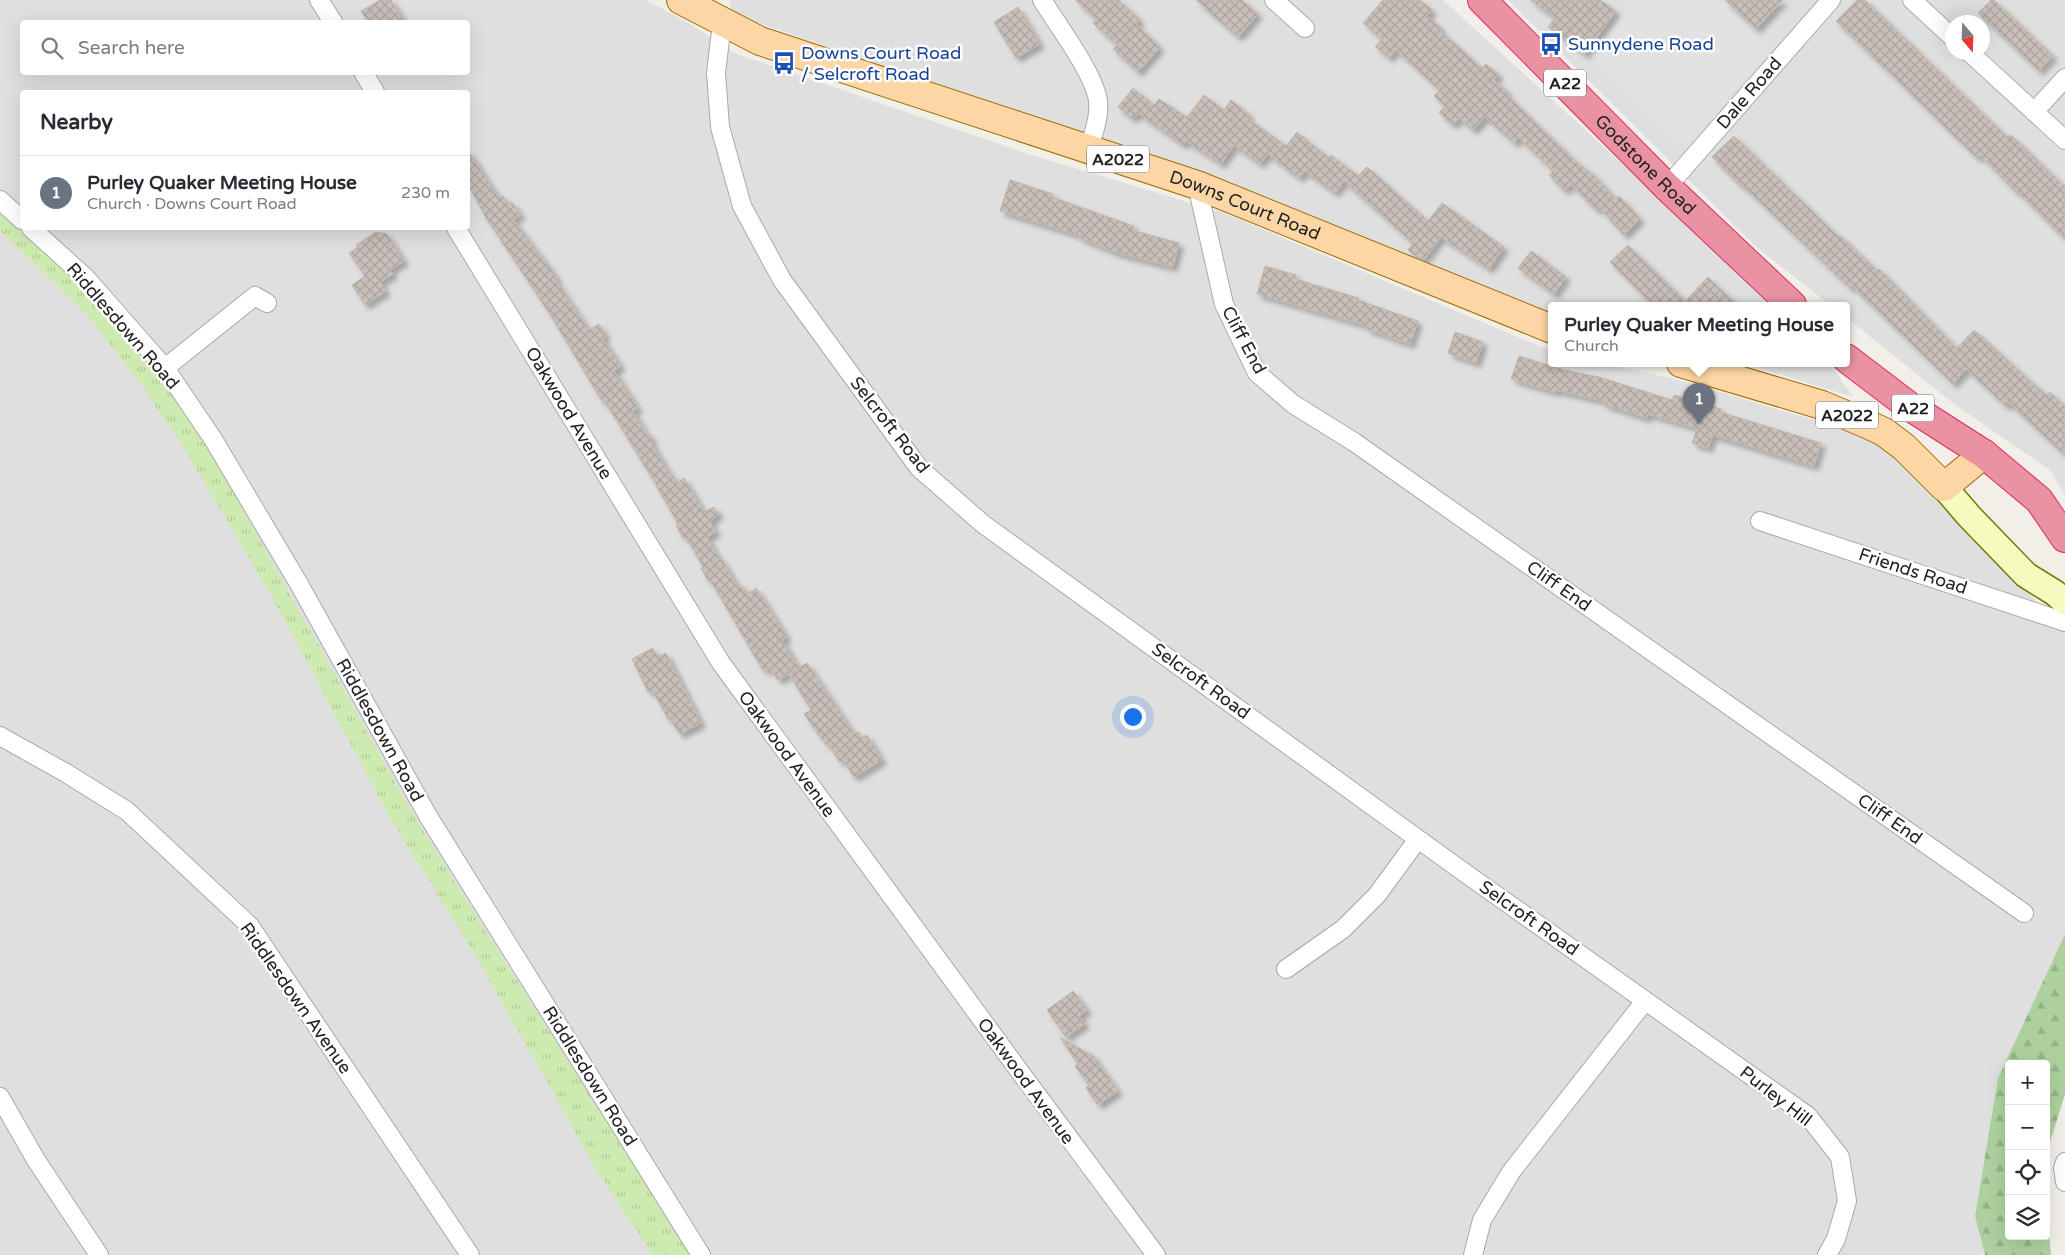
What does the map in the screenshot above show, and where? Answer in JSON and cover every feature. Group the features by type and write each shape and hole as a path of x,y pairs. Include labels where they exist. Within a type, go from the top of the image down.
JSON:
{"highway":[{"name":"Godstone Road","path":"1491,3 1668,187 1789,302"},
{"name":"A22","path":"1850,361 1909,406 1984,454 2039,500 2065,538"}],"main road":[{"name":"Downs Court Road","path":"681,0 760,41 1197,185 1548,327"},
{"name":"A2022","path":"1694,367 1822,405 1884,432 1904,447 1944,487"},
{"path":"1944,487 1984,454"}],"street":[{"path":"319,0 331,20"},
{"path":"1042,0 1088,73 1098,100 1096,124 1088,149"},
{"path":"1274,0 1305,28"},
{"name":"Dale Road","path":"1668,187 1831,0"},
{"path":"1912,0 1945,31"},
{"name":"Selcroft Road","path":"722,22 716,73 720,127 742,206 782,280 919,468 983,524 1645,1001"},
{"path":"1978,60 2065,140"},
{"path":"365,75 374,90"},
{"path":"2034,112 2065,78"},
{"name":"Cliff End","path":"1197,185 1224,304 1257,373 1293,404 1354,442 2024,913"},
{"path":"0,200 20,218"},
{"name":"Riddlesdown Road","path":"33,230 86,278 165,368 213,439 299,584 428,816 701,1255"},
{"name":"Oakwood Avenue","path":"457,230 721,663 1156,1255"},
{"path":"165,368 255,297"},
{"path":"1944,487 2026,575 2055,593 2065,602"},
{"name":"Friends Road","path":"1760,521 2065,622"},
{"name":"Riddlesdown Avenue","path":"0,736 127,810 250,926 470,1255"},
{"path":"1286,969 1343,928 1377,894 1418,839"},
{"path":"1472,1255 1482,1220 1511,1172 1645,1001"},
{"name":"Purley Hill","path":"1645,1001 1808,1116 1840,1157 1847,1201 1836,1239 1827,1255"},
{"path":"0,1097 36,1160 99,1255"},
{"path":"2065,1162 2065,1182"}],"shaded area":[{"path":"0,0 646,0 685,21 737,54 1028,154 1224,213 1548,350 1548,367 1621,367 1679,380 1871,437 1892,451 2065,631 2065,934 1998,1078 1975,1216 1985,1255 0,1255"},
{"path":"730,0 1443,0 1774,302 1548,302 1548,314 1382,249 1231,182 1054,125 744,18 730,8"},
{"path":"1508,0 2065,0 2065,496 2050,470 1954,404 1850,320 1850,302 1826,302 1753,244"},
{"path":"1634,0 1717,0 1770,51 1684,145 1591,54"},
{"path":"1756,367 1832,367 1853,397"}],"green space":[{"path":"0,211 80,285 159,373 206,444 417,821 692,1255 653,1255 597,1171 477,958 389,816 278,608 187,453 142,386 90,318 0,231"},
{"path":"2065,934 2065,1094 2050,1142 2050,1060 2006,1060"},
{"path":"2005,1063 2005,1240 2050,1240 2051,1255 1985,1255 1975,1216 1998,1078"}],"building":[{"path":"380,0 391,0 404,20 367,20 361,11"},
{"path":"1075,0 1119,0 1140,20 1136,24 1160,47 1138,72 1113,49 1117,45 1093,23 1096,19"},
{"path":"1196,0 1242,0 1258,14 1238,37"},
{"path":"1383,0 1420,0 1432,10 1427,16 1441,28 1439,30 1482,68 1486,64 1499,75 1494,80 1508,92 1506,94 1569,155 1591,172 1616,199 1619,196 1640,219 1624,235 1599,207 1596,210 1571,184 1565,191 1549,175 1553,171 1519,138 1514,143 1485,117 1473,130 1459,118 1453,125 1439,113 1445,106 1434,96 1440,90 1396,50 1389,58 1375,46 1382,39 1363,23"},
{"path":"1530,0 1600,0 1616,11 1585,54 1548,27 1555,18"},
{"path":"1725,0 1783,0 1756,29"},
{"path":"1857,0 1865,0 2007,137 2011,135 2065,187 2065,239 1980,155 1977,158 1836,21"},
{"path":"1991,0 1994,0 2053,56 2039,71 1990,24 1990,15 1980,15 1978,13"},
{"path":"1018,7 1040,44 1016,58 994,22"},
{"path":"1133,88 1154,105 1159,99 1187,117 1204,95 1224,110 1231,100 1250,115 1247,118 1286,146 1297,132 1329,158 1331,155 1358,176 1367,167 1428,221 1442,203 1504,247 1489,269 1441,237 1424,260 1418,258 1408,250 1413,243 1344,181 1335,193 1305,171 1299,178 1268,154 1260,164 1234,145 1221,164 1186,141 1183,145 1138,113 1133,119 1118,107"},
{"path":"1734,136 1840,238 1841,236 1877,271 1879,269 1957,348 1974,330 2046,395 2050,392 2065,406 2065,455 2009,403 2006,406 1966,369 1953,384 1852,286 1850,288 1742,187 1712,157"},
{"path":"470,153 495,192 501,198 503,196 509,205 512,202 521,215 513,220 557,278 555,279 589,330 599,324 606,336 602,338 621,366 614,371 638,408 633,411 646,433 652,439 651,442 677,483 684,478 704,512 714,507 719,514 710,521 716,532 707,537 736,585 739,583 747,594 756,588 787,637 782,640 799,668 778,680 770,668 766,671 765,668 762,669 710,580 708,581 701,568 703,567 686,537 683,538 676,525 678,524 655,483 606,403 604,404 597,393 551,316 486,218 470,188"},
{"path":"1010,180 1053,194 1052,197 1134,226 1132,230 1179,243 1173,267 1117,253 1080,238 1081,236 1000,211"},
{"path":"376,232 387,234 404,261 390,270 393,274 380,282 386,291 365,305 352,285 365,276 349,253 358,247 356,245"},
{"path":"1628,245 1685,301 1708,277 1734,302 1650,302 1610,262"},
{"path":"1531,251 1566,277 1554,294 1518,268"},
{"path":"1265,266 1296,275 1295,279 1359,298 1358,300 1418,321 1410,344 1367,329 1368,326 1257,294"},
{"path":"1455,332 1483,342 1476,363 1448,353"},
{"path":"1519,356 1548,365 1548,367 1599,377 1672,400 1674,395 1721,409 1720,412 1821,443 1814,466 1713,435 1708,448 1692,443 1697,428 1648,414 1647,418 1603,404 1604,401 1556,390 1555,392 1511,379"},
{"path":"653,648 658,657 666,653 701,723 680,734 670,719 668,719 652,690 648,692 632,659"},
{"path":"807,663 854,734 859,732 862,738 867,735 882,760 854,777 843,760 840,762 828,744 826,745 804,714 811,710 789,674"},
{"path":"1073,991 1087,1010 1079,1016 1085,1024 1066,1037 1047,1010"},
{"path":"1060,1037 1089,1054 1091,1053 1118,1091 1098,1105 1086,1088 1089,1085 1075,1066 1078,1064"}],"place":[{"name":"Sunnydene Road","path":"1551,44"},
{"name":"Downs Court Road / Selcroft Road","path":"784,63"},
{"name":"Purley Quaker Meeting House","path":"1699,424"}]}
